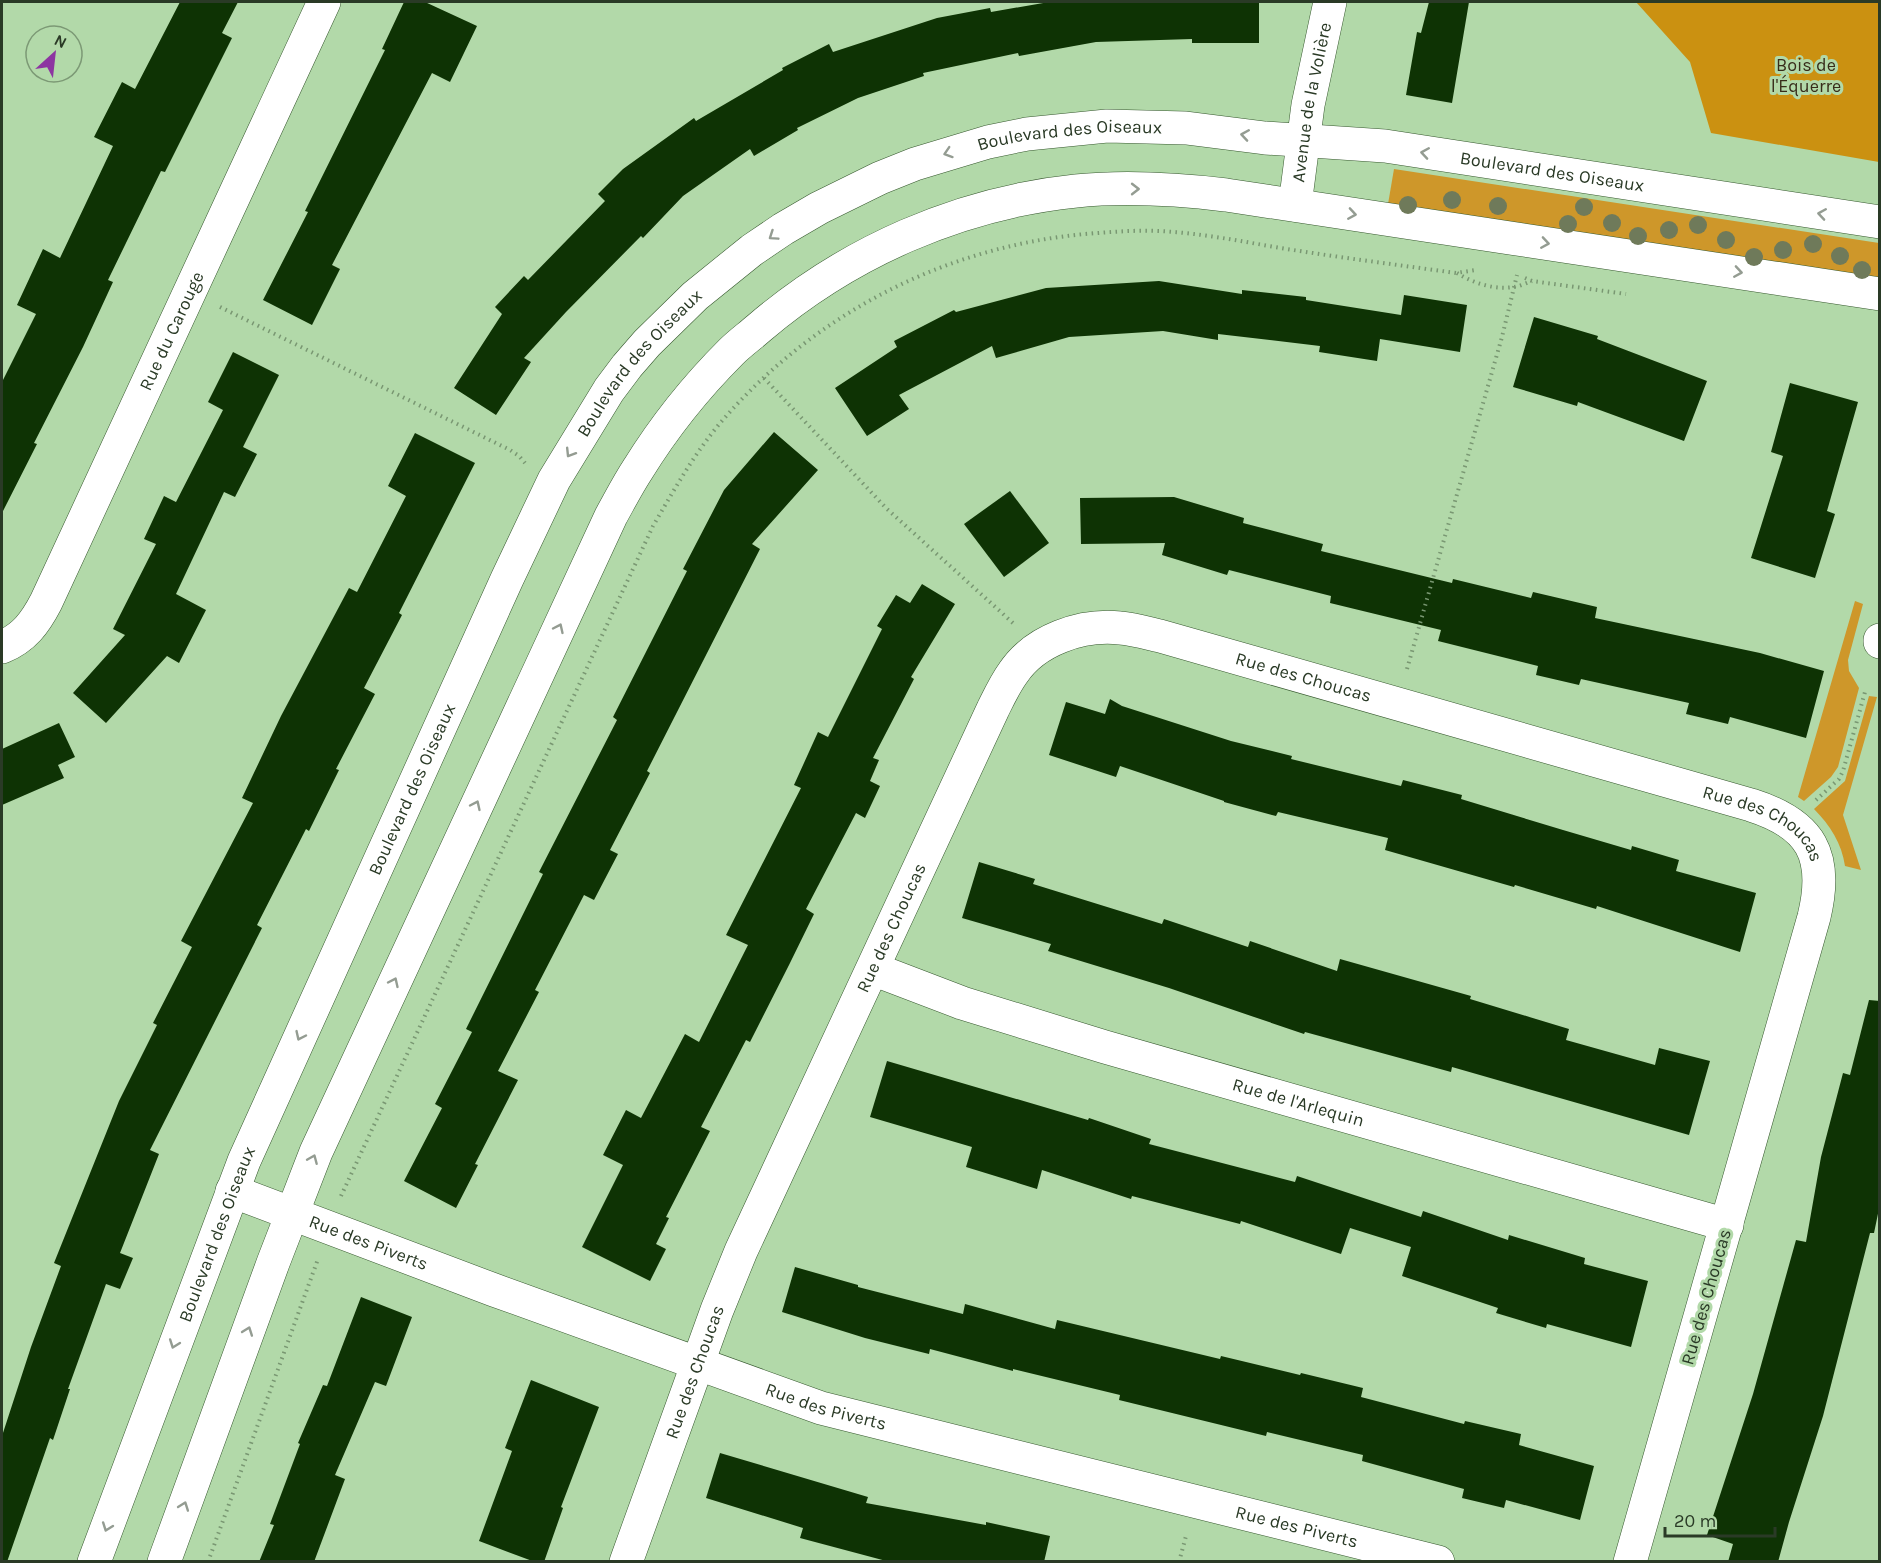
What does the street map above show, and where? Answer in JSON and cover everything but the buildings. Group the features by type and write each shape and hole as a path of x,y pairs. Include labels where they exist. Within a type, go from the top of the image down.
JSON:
{"street":[{"name":"Rue du Carouge","path":"2,647 19,639 28,631 45,602 324,2"},
{"name":"Avenue de la Volière","path":"1294,205 1308,105 1330,2"},
{"name":"Boulevard des Oiseaux","path":"94,1562 232,1191 286,1065 554,480 609,390 640,351 668,321 723,272 783,229 880,178 953,151 1027,134 1107,126 1186,128 1303,141 1385,146 1880,222"},
{"path":"164,1562 291,1214 337,1105 611,516 638,467 691,396 733,350 778,311 860,257 919,231 986,208 1045,195 1107,189 1174,189 1294,205 1880,294"},
{"name":"Rue des Choucas","path":"626,1562 697,1364 750,1230 993,709 1013,672 1024,660 1051,640 1068,633 1104,627 1161,636 1751,805 1781,816 1799,830 1815,852 1820,882 1814,917 1630,1562"},
{"name":"Rue de l'Arlequin","path":"873,969 962,1002 1083,1040 1727,1225"},
{"name":"Rue des Piverts","path":"232,1191 790,1398 853,1417 1438,1562"}],"path":[{"path":"343,1192 653,526 679,481 713,433 764,378 815,335 881,293 957,260 1023,242 1115,231 1158,231 1226,238 1456,273 1480,284 1514,288 1532,281"},
{"path":"1407,669 1517,274"},
{"path":"214,304 510,450 519,456 528,468"},
{"path":"758,370 886,508 1019,629"},
{"path":"1810,806 1839,779 1843,771 1865,692"},
{"path":"208,1562 302,1300 316,1267"},
{"path":"1179,1562 1188,1526"}],"shaded area":[{"path":"1394,169 1879,243 1879,283 1387,210"},
{"path":"1855,601 1863,604 1848,660 1849,671 1859,688 1838,767 1831,777 1804,801 1798,797"},
{"path":"1869,696 1877,697 1843,815 1861,870 1845,866 1834,835 1814,809 1845,781"}],"green space":[{"name":"Bois de l'Équerre","path":"1636,2 1879,2 1879,162 1711,133 1690,62"}]}
